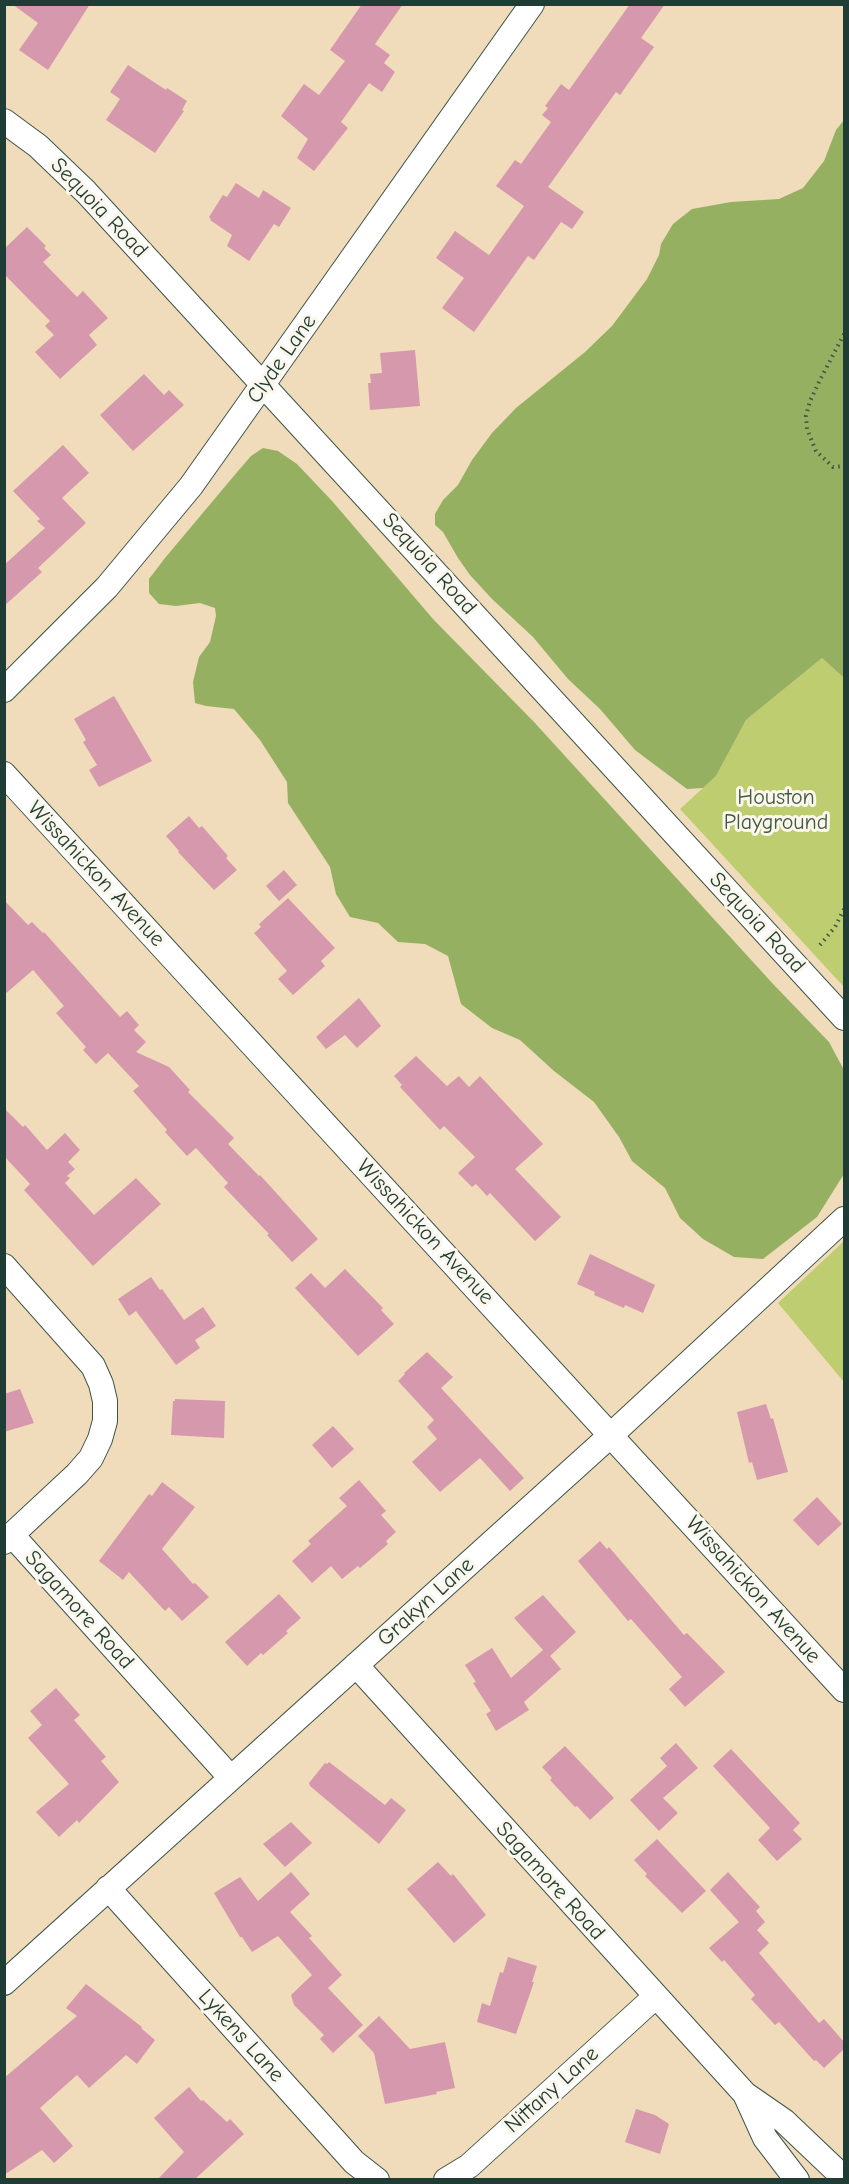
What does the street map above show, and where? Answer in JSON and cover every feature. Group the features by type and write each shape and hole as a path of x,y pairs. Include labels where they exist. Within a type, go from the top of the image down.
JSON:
{"street":[{"name":"Clyde Lane","path":"4,690 72,625 150,539 191,486 532,4"},
{"name":"Sequoia Road","path":"4,121 63,168 264,384 844,1018"},
{"name":"Wissahickon Avenue","path":"4,774 844,1690"},
{"name":"Grakyn Lane","path":"4,1983 611,1436 844,1219"},
{"name":"Sagamore Road","path":"4,1266 93,1366 105,1401 103,1430 91,1458 8,1539 230,1777"},
{"name":"Sagamore Road","path":"356,1665 745,2094 784,2121 844,2178"},
{"name":"Lykens Lane","path":"108,1888 354,2162 377,2180"},
{"name":"Nittany Lane","path":"446,2180 469,2166 655,1997"},
{"name":"Sagamore Road","path":"745,2094 765,2138 797,2180"}],"path":[{"path":"844,334 813,394 806,416 807,429 816,451 832,467 844,466"},
{"path":"820,945 835,927 844,909"}],"green space":[{"path":"844,120 844,678 822,658 746,720 716,776 703,788 687,789 635,750 600,709 568,679 533,637 470,575 443,532 435,525 435,514 443,500 458,485 472,460 492,433 516,408 585,352 612,326 647,279 659,255 661,244 673,224 692,209 731,202 779,199 803,188 824,161 836,130"},
{"path":"263,448 278,451 297,464 333,502 433,619 534,722 774,985 829,1042 844,1070 844,1174 817,1217 763,1259 734,1257 703,1239 680,1218 665,1188 632,1161 619,1137 594,1102 554,1071 520,1040 492,1028 461,1004 448,956 425,944 398,942 378,923 350,917 336,894 330,867 288,803 287,782 260,740 234,709 195,703 193,682 199,657 210,642 216,616 215,608 200,603 176,606 159,604 149,593 149,579 251,456"},
{"name":"Houston Playground","path":"822,658 844,678 844,987 680,809 716,776 746,720"},
{"path":"844,1241 844,1382 778,1303"}],"building":[{"path":"12,4 90,4 48,70 19,50 38,23"},
{"path":"362,4 403,4 375,44 390,55 384,63 395,72 382,92 369,83 341,122 348,128 314,171 297,158 308,139 281,116 304,84 319,95 345,61 330,50"},
{"path":"630,4 665,4 641,38 654,47 620,95 616,92 548,187 584,212 572,229 561,222 534,260 528,256 474,332 442,308 464,278 436,258 455,231 489,255 524,206 496,186 515,160 521,164 551,122 542,115 548,108 545,106 561,84 569,90"},
{"path":"128,65 187,101 182,110 184,111 155,153 106,120 120,99 110,92"},
{"path":"236,183 259,198 263,190 291,208 279,227 274,224 249,261 227,246 232,235 209,217 223,195 227,197"},
{"path":"27,227 46,246 44,248 51,255 43,262 77,297 83,291 108,318 89,335 97,345 60,379 35,352 54,335 45,326 50,321 4,274 4,249"},
{"path":"415,350 420,406 370,410 368,383 371,383 370,374 382,373 380,353"},
{"path":"144,374 164,395 169,390 184,405 133,451 100,415"},
{"path":"63,445 89,473 62,498 86,523 38,568 42,572 4,606 4,565 45,528 37,521 40,519 13,491"},
{"path":"114,696 152,761 99,787 89,770 97,765 83,742 86,740 74,719"},
{"path":"189,816 199,828 202,826 237,870 214,890 166,836"},
{"path":"284,870 297,885 279,901 266,886"},
{"path":"288,898 335,948 321,961 325,966 293,995 278,979 287,971 254,933 261,927 259,924"},
{"path":"4,900 28,925 32,922 44,932 120,1017 127,1011 139,1025 134,1030 146,1042 136,1052 169,1067 190,1090 188,1092 234,1138 228,1144 260,1175 318,1239 292,1262 224,1187 228,1183 196,1148 187,1156 165,1132 167,1130 133,1091 139,1086 108,1053 96,1064 83,1050 86,1047 56,1013 64,1006 33,970 4,995"},
{"path":"359,998 381,1026 357,1048 345,1035 326,1049 316,1037"},
{"path":"416,1056 447,1086 459,1076 469,1087 480,1076 543,1144 515,1169 561,1217 535,1241 490,1193 487,1196 476,1184 472,1187 458,1173 475,1157 444,1126 440,1130 400,1087 402,1085 394,1076"},
{"path":"4,1108 23,1127 25,1125 47,1150 65,1133 80,1150 68,1162 75,1169 67,1176 70,1178 65,1183 94,1215 136,1178 161,1204 93,1266 24,1190 30,1184 4,1156"},
{"path":"590,1254 655,1285 643,1313 625,1305 624,1308 594,1295 595,1292 577,1284"},
{"path":"345,1269 383,1308 381,1310 394,1324 358,1356 295,1288 311,1273 325,1288"},
{"path":"151,1277 184,1320 203,1307 216,1326 195,1340 200,1348 176,1365 136,1311 129,1316 118,1299"},
{"path":"427,1352 453,1377 441,1388 524,1478 510,1491 480,1458 440,1492 412,1462 437,1439 427,1427 434,1420 398,1381"},
{"path":"20,1389 34,1423 4,1432 4,1394"},
{"path":"175,1399 225,1401 224,1438 171,1435"},
{"path":"766,1404 771,1419 773,1418 788,1472 757,1480 752,1462 749,1463 737,1412"},
{"path":"333,1426 354,1449 332,1468 312,1445"},
{"path":"359,1480 386,1511 381,1515 396,1532 386,1541 388,1544 360,1568 358,1566 342,1579 331,1566 312,1583 292,1561 311,1544 308,1541 347,1506 339,1498"},
{"path":"162,1482 195,1507 162,1549 193,1584 195,1583 209,1597 182,1621 169,1607 165,1611 129,1572 123,1580 99,1561 149,1494 152,1496"},
{"path":"817,1497 842,1524 818,1546 793,1520"},
{"path":"600,1541 607,1549 609,1547 684,1635 687,1633 725,1672 685,1707 669,1689 682,1677 631,1619 628,1621 578,1561"},
{"path":"279,1594 301,1618 286,1631 288,1633 247,1666 225,1642"},
{"path":"543,1595 576,1632 550,1656 561,1669 524,1702 529,1710 496,1731 486,1714 491,1711 473,1683 476,1682 465,1665 492,1648 511,1678 543,1650 514,1618"},
{"path":"56,1688 80,1715 74,1720 106,1757 101,1761 119,1782 79,1823 77,1820 59,1837 36,1812 69,1784 28,1738 42,1725 30,1711"},
{"path":"676,1743 698,1768 663,1798 678,1813 659,1831 630,1800 667,1766 660,1758"},
{"path":"565,1746 614,1798 590,1820 550,1780 552,1778 542,1767"},
{"path":"731,1749 800,1823 793,1830 802,1839 777,1861 758,1840 770,1828 713,1766"},
{"path":"329,1762 385,1805 391,1798 406,1810 379,1844 310,1786 309,1783 325,1763"},
{"path":"291,1822 312,1843 285,1867 263,1844"},
{"path":"657,1839 706,1891 682,1913 645,1876 647,1874 634,1860"},
{"path":"438,1862 451,1876 453,1874 486,1915 454,1943 407,1889"},
{"path":"291,1872 310,1894 290,1912 312,1936 309,1938 342,1975 328,1988 363,2025 333,2053 320,2039 324,2035 294,2005 291,1995 312,1975 278,1936 252,1952 240,1937 214,1893 240,1877 258,1901"},
{"path":"728,1872 760,1907 756,1911 765,1922 757,1930 769,1943 759,1953 819,2023 824,2019 844,2042 844,2049 824,2068 816,2060 814,2061 779,2022 775,2025 751,1999 755,1995 724,1960 722,1962 709,1948 739,1922 710,1890"},
{"path":"508,1957 537,1966 532,1982 534,1982 516,2034 477,2022 482,2003 490,2006 500,1972 503,1973"},
{"path":"86,1984 142,2027 155,2040 137,2064 126,2055 89,2088 77,2075 40,2108 73,2146 54,2163 42,2150 4,2175 4,2078 77,2016 66,2008"},
{"path":"379,2016 410,2049 445,2042 455,2088 436,2092 437,2094 385,2104 374,2053 358,2036"},
{"path":"189,2087 201,2101 203,2100 227,2122 230,2119 244,2134 194,2180 157,2180 184,2152 154,2118"},
{"path":"636,2109 655,2115 669,2124 660,2154 625,2142"}]}
